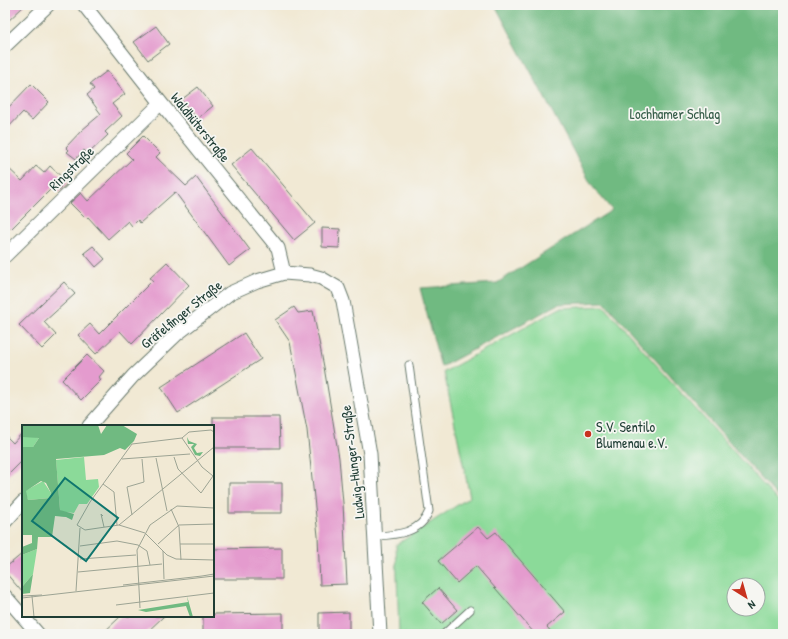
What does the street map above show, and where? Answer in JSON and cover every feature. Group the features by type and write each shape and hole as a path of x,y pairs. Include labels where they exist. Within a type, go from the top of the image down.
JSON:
{"street":[{"path":"5,46 48,5"},
{"name":"Waldhüterstraße","path":"84,5 160,103 278,248 284,273"},
{"name":"Ringstraße","path":"5,256 160,103"},
{"name":"Gräfelfinger Straße","path":"91,425 133,376 189,325 230,293 257,281 284,273 310,275 321,278 338,288"},
{"name":"Ludwig-Hunger-Straße","path":"338,288 343,301 366,426 376,536 380,634"},
{"path":"5,522 22,503"},
{"path":"5,596 22,616"},
{"path":"23,617 38,634"}],"lane":[{"path":"376,536 400,535 416,528 426,520 429,511 409,365"},
{"path":"444,634 470,610"}],"green space":[{"name":"Lochhamer Schlag","path":"495,5 783,5 783,503 604,302 559,304 441,367 420,288 497,283 612,210 592,186"},
{"name":"S.V. Sentilo Blumenau e.V.","path":"604,306 783,507 783,634 399,634 396,545 470,497 444,372 560,308"}],"building":[{"path":"5,5 25,5 5,24"},
{"path":"156,26 169,44 148,60 134,42"},
{"path":"107,71 125,94 112,104 122,116 105,132 108,135 88,154 84,150 76,159 67,152 69,150 66,147 82,130 101,114 87,95 94,89 90,84"},
{"path":"31,84 49,102 32,120 23,112 5,131 5,111"},
{"path":"198,87 213,106 197,119 181,100"},
{"path":"143,136 160,153 156,157 186,186 196,177 250,250 229,266 175,192 140,223 138,220 132,226 128,221 108,239 88,217 86,219 70,203 81,193 88,201 132,159 126,153"},
{"path":"252,148 315,223 294,240 231,165"},
{"path":"5,165 22,181 36,166 44,173 50,166 68,183 59,191 53,187 11,229 5,223"},
{"path":"322,228 340,229 339,248 322,247"},
{"path":"93,246 105,259 96,267 84,253"},
{"path":"167,262 189,285 132,344 120,331 96,354 78,335 90,324 99,334 153,280 150,278"},
{"path":"64,282 75,294 44,322 56,335 42,349 19,325"},
{"path":"294,307 298,313 313,311 324,367 339,458 347,584 320,585 318,536 307,430 290,342 275,320"},
{"path":"244,333 261,359 178,413 161,387"},
{"path":"87,355 104,371 99,377 101,380 81,400 62,380"},
{"path":"213,417 279,417 280,448 214,448"},
{"path":"22,433 22,461 5,478 5,435 13,443"},
{"path":"229,483 282,483 282,513 229,513"},
{"path":"478,527 488,538 496,532 565,612 547,627 553,634 535,634 476,566 457,583 438,561"},
{"path":"282,548 282,579 214,579 214,549"},
{"path":"22,554 22,592 5,572 5,568"},
{"path":"438,588 457,610 441,624 422,602"},
{"path":"349,612 349,634 319,634 319,613"},
{"path":"283,613 283,634 203,634 203,617 214,617 214,614"},
{"path":"120,617 163,617 145,634 102,634"}],"place":[{"name":"S.V. Sentilo Blumenau e.V.","path":"588,434"}]}
